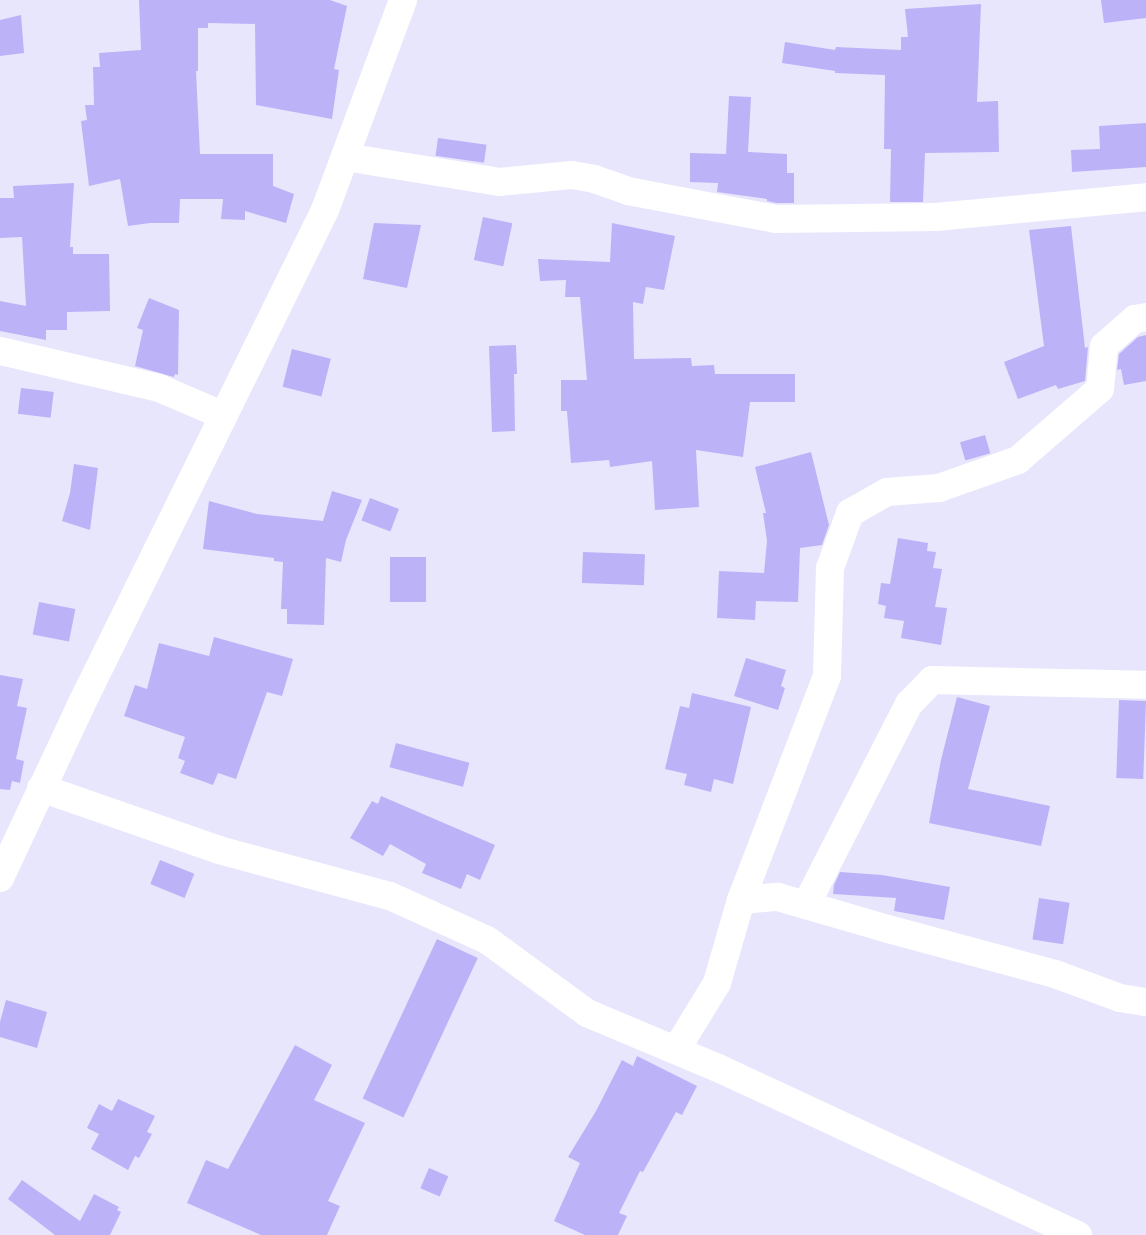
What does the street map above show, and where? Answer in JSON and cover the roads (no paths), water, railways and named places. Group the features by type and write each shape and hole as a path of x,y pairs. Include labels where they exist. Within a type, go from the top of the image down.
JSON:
{"street":[{"path":"0,878 41,788 222,415 265,335 325,210 403,0"},
{"path":"345,157 499,182 572,174 594,179 628,191 776,220 936,217 1146,197"},
{"path":"676,1050 717,984 741,900 827,676 830,568 850,513 887,492 939,488 1018,460 1100,389 1104,346 1135,320 1146,317"},
{"path":"0,351 159,388 222,415"},
{"path":"806,905 909,704 932,680 1146,685"},
{"path":"41,788 219,850 390,896 487,940 587,1013 676,1050 1078,1235"},
{"path":"741,900 778,897 1055,974 1120,998 1146,1002"}]}
